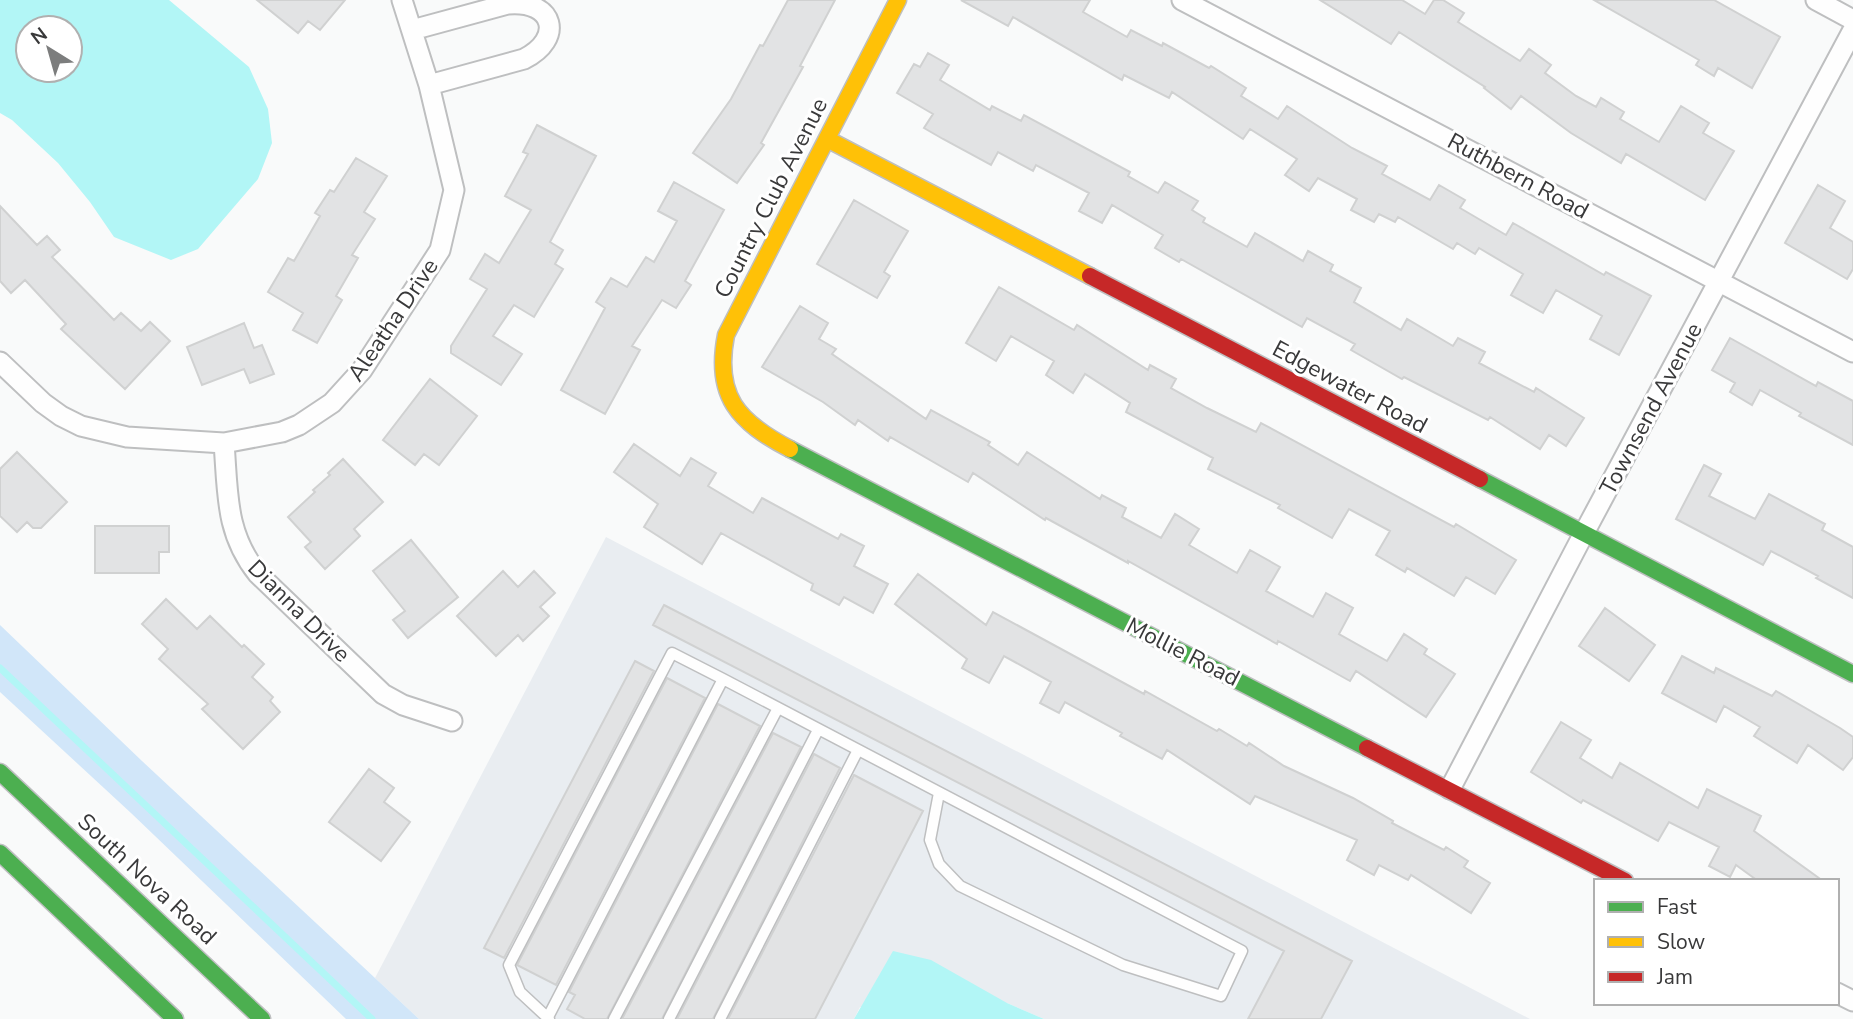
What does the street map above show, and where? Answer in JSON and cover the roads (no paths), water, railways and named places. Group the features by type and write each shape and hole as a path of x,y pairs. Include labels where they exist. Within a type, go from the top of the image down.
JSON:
{"street":[{"name":"Aleatha Drive","path":"0,362 43,403 61,416 81,426 127,437 223,443 282,432 299,425 332,403 362,370 440,250 454,190 429,85 402,0"},
{"name":"Country Club Avenue","path":"744,419 725,391 721,374 721,354 726,335 898,0"},
{"name":"Ruthbern Road","path":"1182,0 1853,352"},
{"path":"1816,0 1853,20"},
{"path":"412,30 522,2 540,9 548,22 543,47 535,53 523,59 429,85"},
{"name":"Townsend Avenue","path":"1450,789 1853,30"},
{"name":"Edgewater Road","path":"827,139 1853,674"},
{"name":"Mollie Road","path":"744,419 776,442 1621,879"},
{"name":"Dianna Drive","path":"223,443 234,531 243,555 258,574 383,694 403,705 452,721"},
{"name":"South Nova Road","path":"0,772 262,1019"},
{"path":"0,853 175,1019"}],"lane":[{"path":"723,679 548,1018 520,992 509,965 672,653 723,679 778,708 818,730 858,750 1242,951 1221,996 1123,965 960,886 939,864 930,840 939,793"},
{"path":"614,1019 778,708"},
{"path":"669,1019 818,730"},
{"path":"720,1019 858,750"}],"water":[{"path":"0,0 169,0 249,67 268,109 272,143 258,179 198,249 171,260 114,237 58,163 12,120 0,113"},
{"path":"893,951 931,960 1007,1003 1044,1019 854,1019"}],"waterway":[{"path":"0,668 372,1019"}]}
